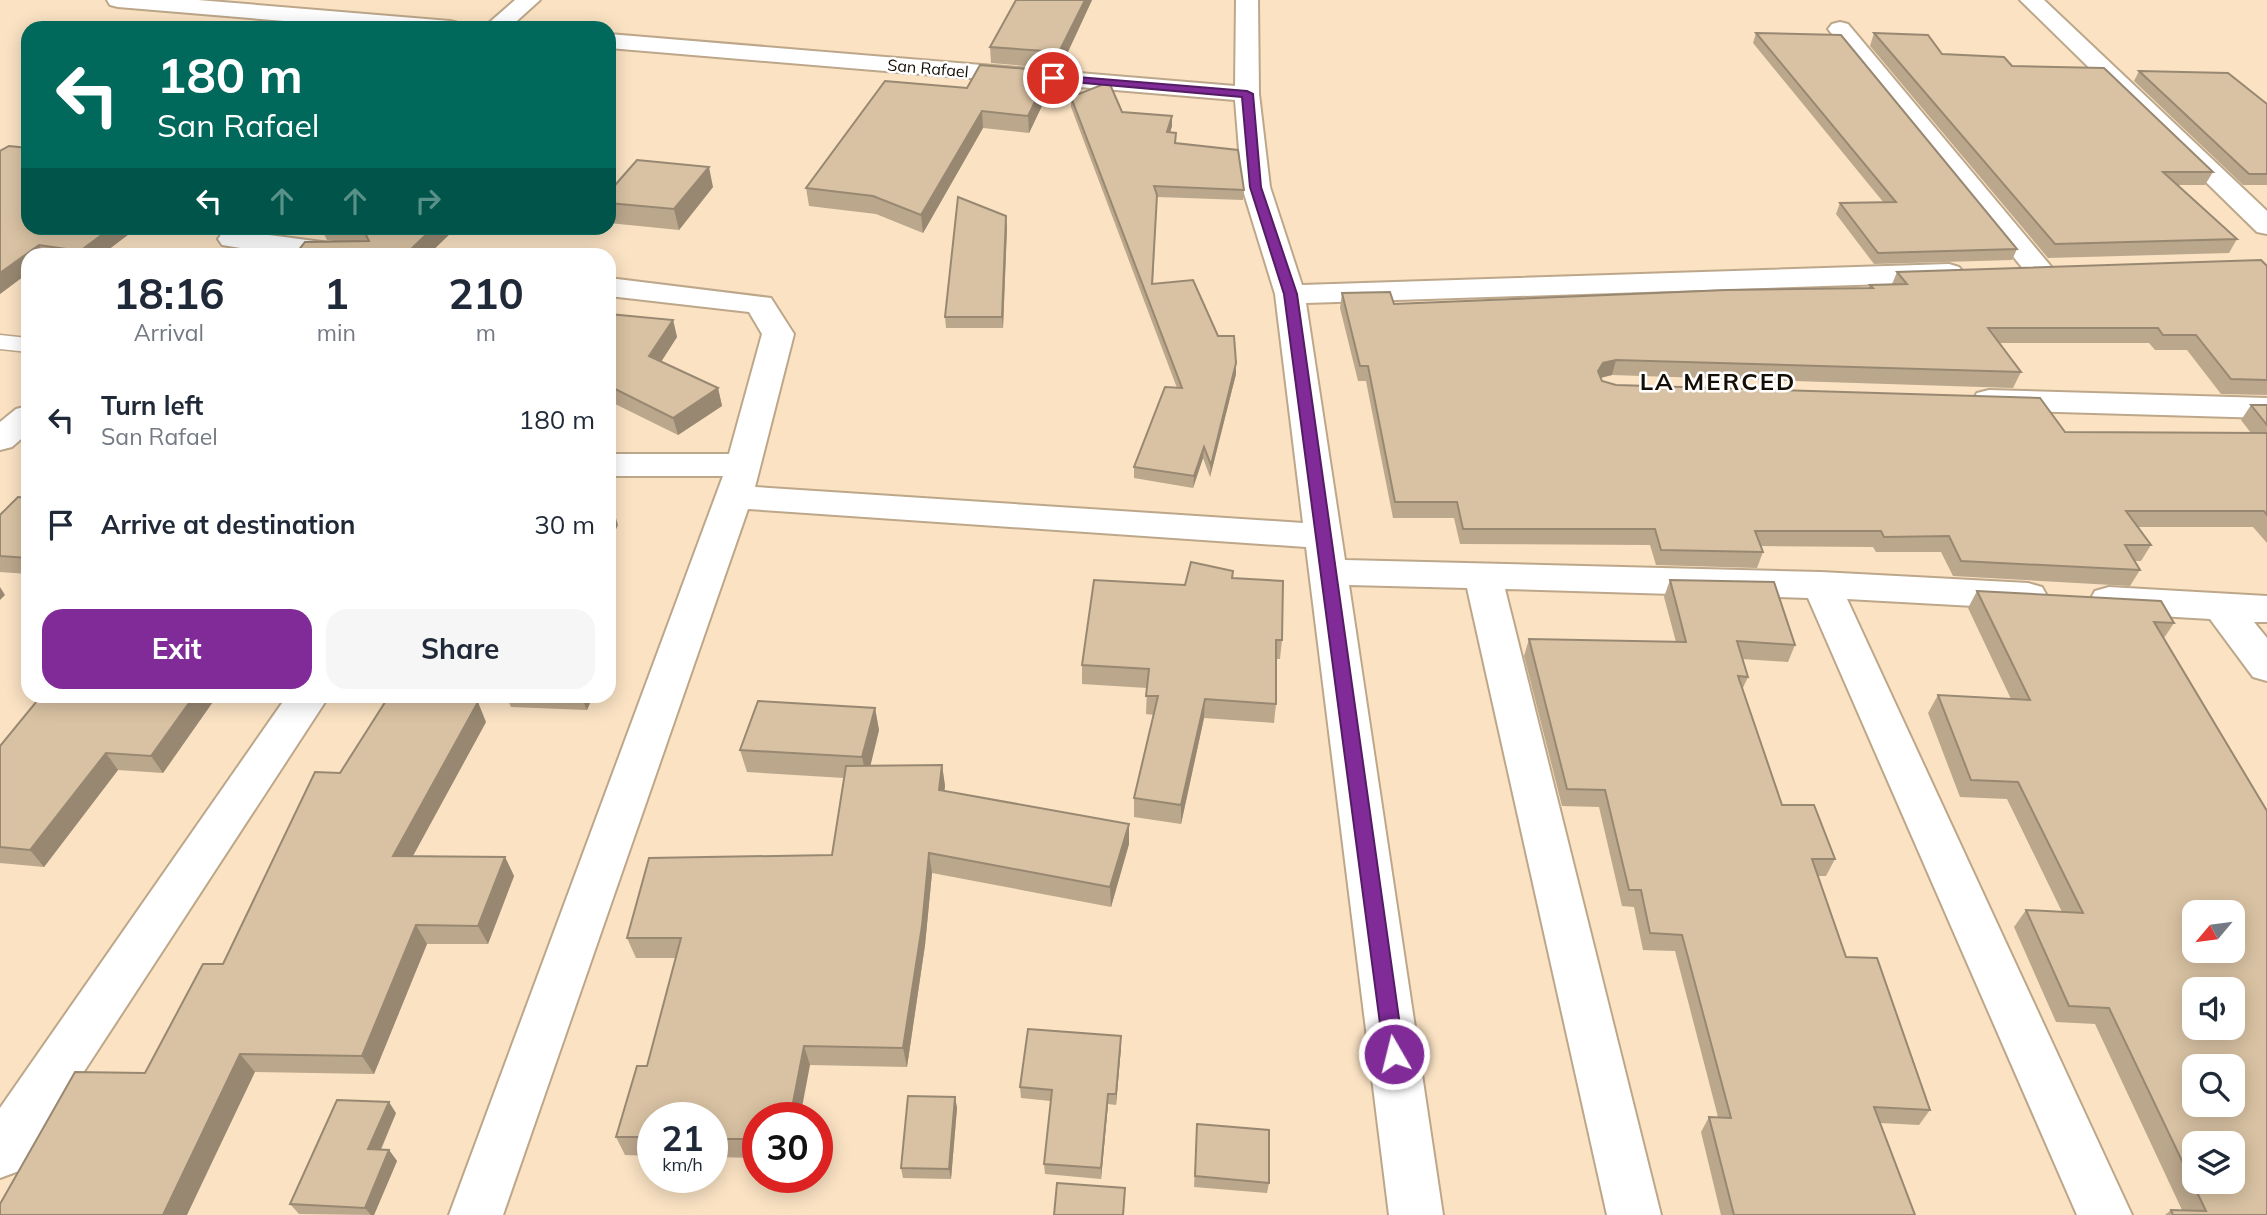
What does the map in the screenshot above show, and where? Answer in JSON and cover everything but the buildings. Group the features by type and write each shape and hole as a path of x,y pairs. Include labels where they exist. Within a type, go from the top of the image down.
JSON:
{"street":[{"path":"118,0 367,21"},
{"path":"504,21 529,0"},
{"path":"1247,0 1247,94 1256,187 1290,294 1416,1215"},
{"path":"2031,0 2267,226"},
{"path":"1290,294 2053,270 1840,29"},
{"name":"San Rafael","path":"616,42 1247,94"},
{"path":"230,241 291,248"},
{"path":"476,1215 740,481 778,334 760,304 616,288"},
{"path":"1960,399 2267,408"},
{"path":"616,466 1324,554 1483,577 1821,585 2267,609"},
{"path":"1483,577 1634,1215"},
{"path":"1821,585 2105,1215"},
{"path":"2222,607 2267,667"},
{"path":"0,1153 304,703"}],"lane":[{"path":"0,342 21,344"}],"district":[{"name":"LA MERCED","path":"1718,381"}],"route":[{"path":"1053,78 1247,94 1256,187 1290,294 1394,1054"}]}
